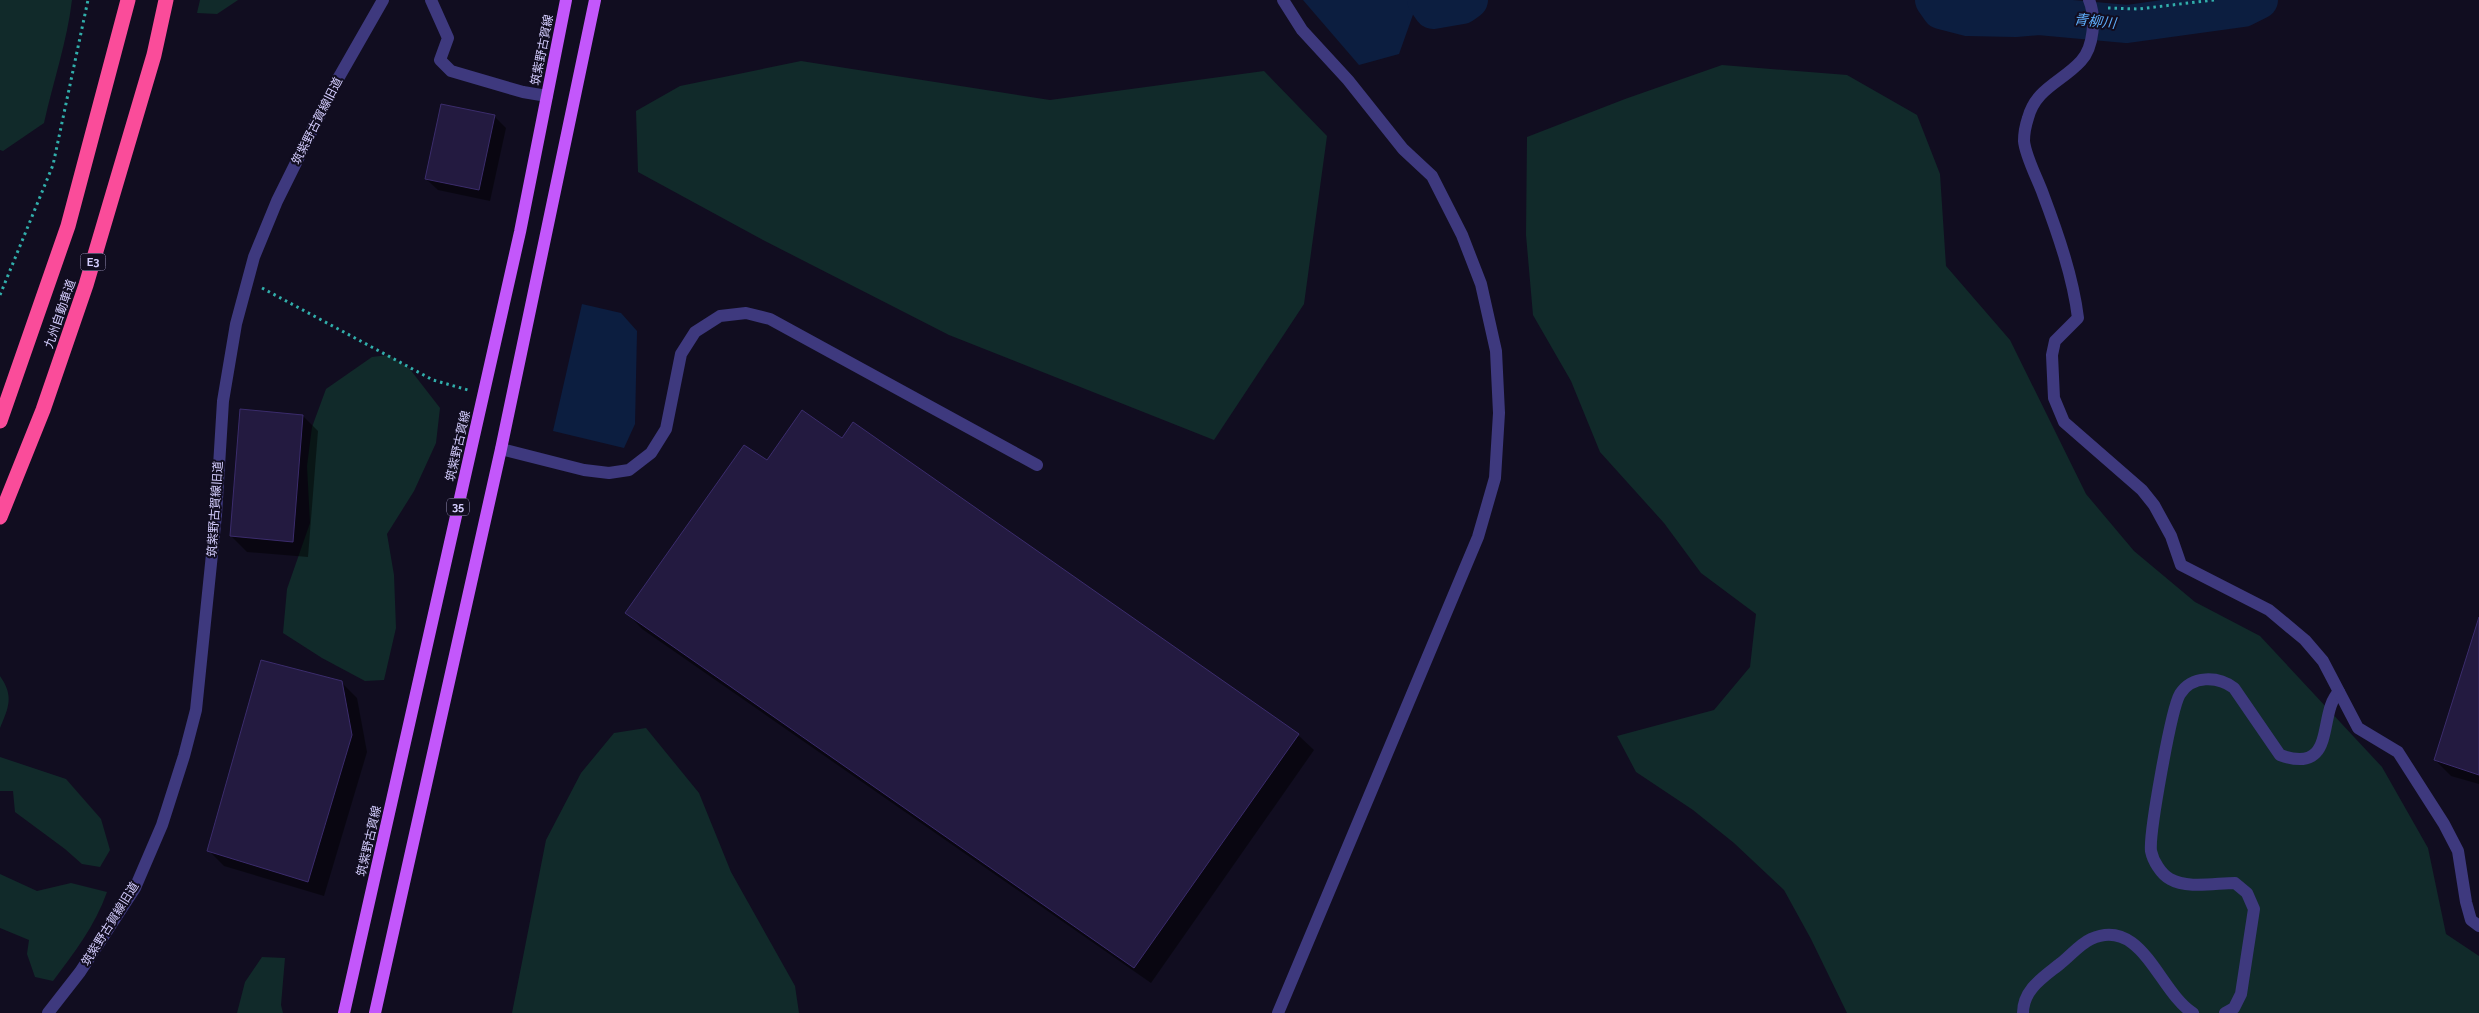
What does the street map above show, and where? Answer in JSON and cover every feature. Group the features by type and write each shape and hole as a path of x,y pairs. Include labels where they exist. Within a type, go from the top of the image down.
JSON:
{"highway":[{"name":"九州自動車道","path":"0,421 68,226 119,40 128,0"},
{"name":"九州自動車道","path":"0,517 43,410 86,285 154,55 166,0"}],"main road":[{"name":"筑紫野古賀線","path":"344,1013 520,232 566,0"},
{"name":"35","path":"375,1013 501,449 595,0"}],"street":[{"name":"筑紫野古賀線旧道","path":"48,1013 80,972 135,888 162,825 184,756 196,710 216,515 223,401 236,324 254,257 277,201 335,84 383,0"},
{"path":"431,0 448,38 440,60 451,70 523,92 547,96"},
{"path":"1278,1013 1478,537 1495,478 1499,413 1496,351 1481,284 1462,235 1432,176 1404,148 1348,80 1302,30 1283,0"},
{"path":"2090,4 2093,27 2089,46 2082,61 2047,87 2035,100 2028,118 2024,141 2053,220 2076,300 2078,318 2056,341 2052,355 2054,398 2064,422 2135,484 2154,505 2171,536 2181,566 2269,610 2305,640 2323,661 2358,728 2398,752 2444,824 2458,851 2466,902 2471,920 2479,926"},
{"path":"501,449 584,470 608,473 629,470 651,453 666,429 681,354 695,332 720,316 746,313 770,319 1037,465"},
{"path":"2225,1013 2234,1008 2241,994 2254,909 2247,893 2235,882 2189,884 2170,879 2153,859 2151,849 2158,796 2175,708 2181,693 2198,680 2213,678 2226,682 2234,688 2280,755 2291,759 2301,759 2313,755 2321,746 2326,733 2332,699 2339,692"},
{"path":"2023,1013 2023,1005 2031,988 2090,939 2108,935 2124,937 2138,946 2182,1006 2193,1013"}],"path":[{"path":"0,295 53,165 88,0"},
{"path":"2090,4 2138,9 2214,0"},
{"path":"248,281 433,380 483,394"}],"green space":[{"path":"0,0 72,0 63,47 44,123 3,151 0,150"},
{"path":"200,0 238,0 217,14 197,13"},
{"path":"801,61 1050,100 1264,71 1327,136 1304,304 1214,440 949,335 763,240 638,172 636,111 680,86"},
{"path":"1722,65 1847,75 1917,115 1940,174 1946,266 2010,340 2086,494 2134,551 2195,602 2260,636 2382,767 2428,848 2446,934 2479,956 2479,1013 1847,1013 1811,939 1784,890 1734,843 1693,810 1636,772 1617,736 1714,710 1750,667 1756,614 1701,573 1664,523 1600,452 1571,381 1533,315 1526,235 1527,137 1625,99"},
{"path":"388,355 409,368 440,408 436,443 414,491 387,534 394,575 396,628 384,680 365,681 322,658 283,633 287,589 310,523 307,466 312,427 326,389 372,357"},
{"path":"0,676 7,690 9,702 0,728"},
{"path":"646,728 699,793 731,872 795,986 799,1013 512,1013 546,840 581,773 614,733"},
{"path":"0,757 66,779 101,819 110,850 100,867 82,864 15,812 13,791 0,791"},
{"path":"0,874 37,891 71,883 107,892 90,928 53,981 35,977 27,954 29,940 0,928"},
{"path":"262,957 285,958 281,1005 283,1013 237,1013 245,982"}],"water":[{"path":"1303,0 1409,0 1415,9 1399,54 1359,65"},
{"path":"582,304 621,313 637,331 635,424 624,448 553,431"}],"building":[{"path":"441,104 495,115 479,190 425,179"},
{"path":"240,409 303,415 293,542 230,536"},
{"path":"802,410 842,438 853,422 1299,734 1134,968 625,613 744,445 767,460"},
{"path":"2479,617 2479,775 2434,760"},
{"path":"261,660 342,681 352,735 308,882 207,851"}],"waterway":[{"name":"青柳川","path":"1426,0 1433,10 1462,5 1469,0"},
{"name":"青柳川","path":"1934,0 1941,10 1968,17 2015,18 2039,16 2127,24 2243,8 2259,0"}]}
